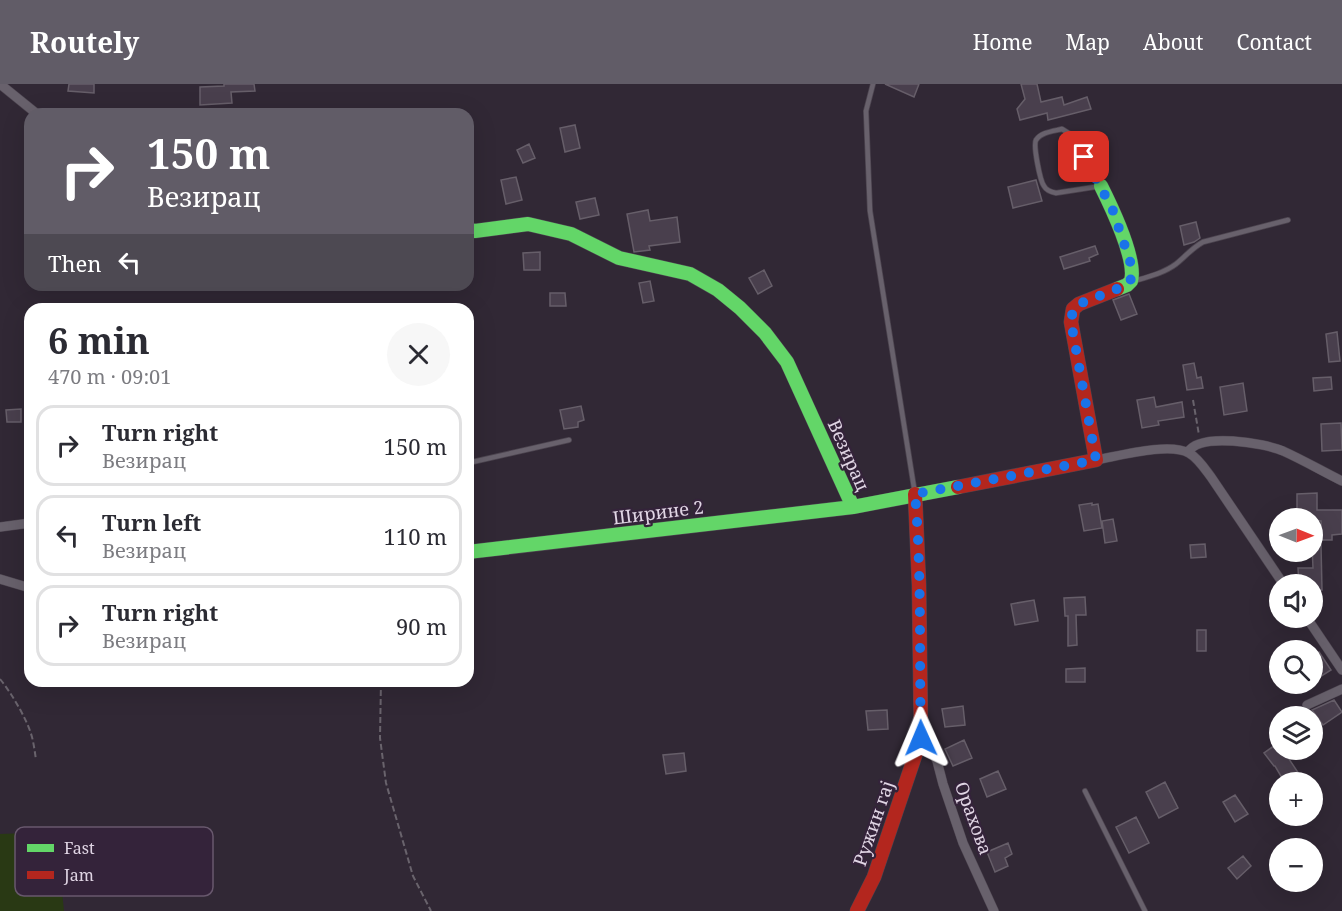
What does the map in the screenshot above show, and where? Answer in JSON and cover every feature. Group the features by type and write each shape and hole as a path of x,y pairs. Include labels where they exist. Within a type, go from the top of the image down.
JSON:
{"street":[{"path":"0,84 30,108"},
{"path":"1101,186 1112,208 1130,261 1132,274 1127,285 1079,304 1073,309 1071,322 1096,460 1160,449 1188,452 1202,464 1277,574"},
{"name":"Везирац","path":"474,231 528,224 571,234 619,258 690,274 718,290 765,333 787,362 853,507 1096,460"},
{"path":"1188,452 1191,447 1209,441 1261,444 1281,450 1342,481"},
{"name":"Ружин гај","path":"857,911 874,877 921,738 915,494"},
{"name":"Ширине 2","path":"474,551 853,507"},
{"path":"0,527 24,524"},
{"path":"0,579 24,586"},
{"path":"1314,628 1342,670"},
{"path":"1307,705 1342,689"},
{"name":"Орахова","path":"921,738 937,761 963,843 994,911"}],"lane":[{"path":"873,84 866,111 870,211 915,494"},
{"path":"1062,129 1070,134 1101,186 1060,193 1046,189 1043,185 1035,147 1036,140 1043,134 1062,129"},
{"path":"1130,282 1155,275 1176,264 1194,247 1203,242 1288,220"},
{"path":"474,462 569,440"},
{"path":"1085,791 1145,911"}],"path":[{"path":"1193,400 1200,443"},
{"path":"0,679 8,688 32,736 36,760"},
{"path":"381,687 380,738 386,783 413,876 431,911"}],"green space":[{"path":"15,833 15,896 62,896 64,911 0,911 0,834"}],"building":[{"path":"69,84 94,84 94,93 68,91"},
{"path":"224,84 254,84 255,91 231,92 232,103 200,105 200,87 224,86"},
{"path":"885,84 919,84 914,97"},
{"path":"1021,84 1037,84 1041,102 1062,97 1064,105 1087,97 1091,109 1048,120 1047,113 1020,120 1017,109 1025,99"},
{"path":"575,125 580,148 565,152 560,128"},
{"path":"529,144 535,158 523,163 517,150"},
{"path":"516,177 522,200 506,204 501,180"},
{"path":"1036,180 1042,201 1013,208 1008,187"},
{"path":"595,198 599,215 580,219 576,202"},
{"path":"648,210 650,221 677,217 680,242 649,246 650,250 634,252 627,214"},
{"path":"1196,222 1200,238 1184,245 1180,226"},
{"path":"1095,246 1098,254 1089,258 1090,261 1064,269 1060,257"},
{"path":"540,252 540,270 524,270 523,253"},
{"path":"764,270 772,286 758,294 749,278"},
{"path":"650,281 654,301 643,303 639,283"},
{"path":"550,293 565,293 566,306 550,306"},
{"path":"1129,294 1137,314 1121,320 1113,300"},
{"path":"1337,332 1340,361 1329,362 1326,334"},
{"path":"1194,363 1197,378 1201,377 1203,388 1187,390 1183,365"},
{"path":"1331,377 1332,389 1314,391 1313,378"},
{"path":"1243,383 1247,411 1224,415 1220,387"},
{"path":"1154,397 1156,407 1182,402 1184,417 1158,421 1159,425 1142,428 1137,400"},
{"path":"581,406 584,420 578,422 578,427 564,429 560,410"},
{"path":"21,409 21,422 7,422 6,410"},
{"path":"1341,423 1342,450 1322,451 1321,424"},
{"path":"1317,493 1317,508 1297,508 1297,494"},
{"path":"1092,503 1092,505 1098,504 1102,528 1084,531 1079,505"},
{"path":"1323,510 1342,510 1342,534 1332,535 1332,540 1323,540"},
{"path":"1113,519 1117,541 1105,543 1102,521"},
{"path":"1205,544 1206,557 1191,558 1190,545"},
{"path":"1313,562 1321,562 1322,574 1298,574 1298,568 1313,568"},
{"path":"1085,597 1086,615 1076,615 1077,645 1068,646 1068,616 1065,616 1064,598"},
{"path":"1034,600 1038,621 1015,625 1011,604"},
{"path":"1197,630 1206,630 1206,651 1197,651"},
{"path":"1323,658 1331,670 1323,675"},
{"path":"1085,668 1085,682 1066,682 1066,669"},
{"path":"1334,700 1342,712 1323,725 1323,706 1321,706"},
{"path":"963,706 965,725 945,727 942,709"},
{"path":"887,710 888,729 868,730 866,711"},
{"path":"964,740 972,758 953,766 945,749"},
{"path":"1269,749 1269,760 1264,753"},
{"path":"684,753 686,771 666,774 663,755"},
{"path":"1269,760 1290,760 1298,772 1279,772"},
{"path":"998,771 1006,789 987,797 980,779"},
{"path":"1165,782 1178,808 1159,818 1146,792"},
{"path":"1235,795 1248,814 1235,822 1223,802"},
{"path":"1136,817 1149,843 1129,853 1116,827"},
{"path":"1008,843 1012,854 1005,858 1008,866 995,872 987,852"},
{"path":"1243,856 1251,866 1237,879 1228,868"}],"traffic: fast":[{"path":"1101,186 1122,233 1132,272 1131,281 1117,289"},
{"path":"474,231 528,224 571,234 619,258 690,274 718,290 765,333 787,362 853,507"},
{"path":"474,551 853,507 958,487"}],"traffic: jam":[{"path":"958,487 1096,460 1071,322 1073,309 1079,304 1117,289"},
{"path":"857,911 874,877 921,738 915,494"}],"route":[{"path":"921,738 915,494 1096,460 1071,322 1073,309 1079,304 1127,285 1132,274 1130,261 1112,208 1084,157"}]}
